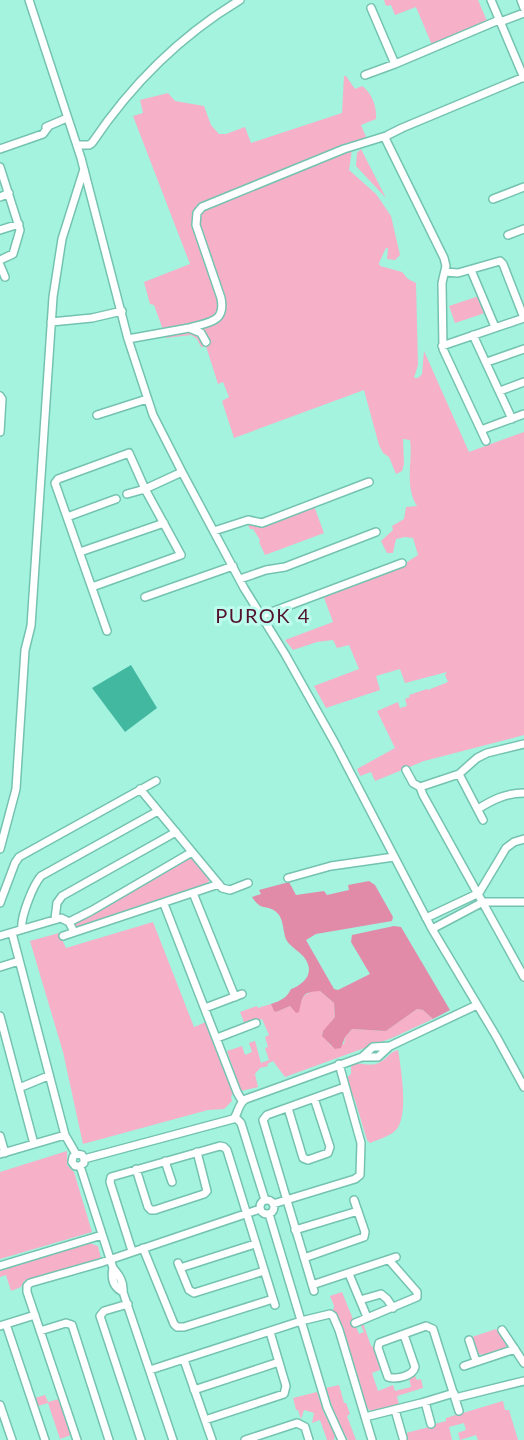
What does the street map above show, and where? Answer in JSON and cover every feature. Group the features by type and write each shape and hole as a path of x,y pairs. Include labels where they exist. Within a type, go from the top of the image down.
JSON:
{"street":[{"path":"29,0 77,145 128,339 147,399 182,472 240,579 336,745 432,929 521,1074 524,1088"},
{"path":"77,145 92,143 110,116 147,72 211,18 240,0"},
{"path":"128,339 189,328 213,321 220,315 223,308 221,298 196,225 197,213 202,207 344,149 386,136 524,78 491,0"},
{"path":"521,0 524,8"},
{"path":"371,8 394,64"},
{"path":"365,75 524,13"},
{"path":"0,149 68,118"},
{"path":"386,136 386,142 445,263 442,283 444,302 442,346 486,441"},
{"path":"0,167 20,230 15,252 0,262 5,277"},
{"path":"0,849 16,789 25,650 31,626 52,297 62,239 84,169"},
{"path":"493,199 524,187"},
{"path":"0,197 9,193"},
{"path":"0,230 19,224"},
{"path":"507,236 524,229"},
{"path":"442,346 524,318 502,263 496,261 455,274 445,272"},
{"path":"471,270 495,327"},
{"path":"51,322 92,318 122,311"},
{"path":"189,328 201,333 206,342"},
{"path":"473,335 512,418"},
{"path":"487,362 524,349"},
{"path":"500,391 524,382"},
{"path":"0,396 2,399 0,430"},
{"path":"97,415 147,399"},
{"path":"481,430 524,414"},
{"path":"92,587 181,555 145,489 130,454 127,453 56,480 55,483 107,631"},
{"path":"127,494 145,489 182,472"},
{"path":"214,531 246,520 262,523 369,482"},
{"path":"68,517 116,499"},
{"path":"80,552 164,523"},
{"path":"240,579 266,570 285,567 376,532"},
{"path":"261,616 402,562"},
{"path":"145,597 233,566"},
{"path":"420,787 459,774 477,758 487,753 524,744"},
{"path":"406,770 413,783 420,787 524,977"},
{"path":"459,774 483,820"},
{"path":"0,903 17,859 156,781"},
{"path":"140,789 224,889 230,890 248,883"},
{"path":"478,809 507,795 524,793"},
{"path":"22,930 22,921 35,885 41,876 158,811"},
{"path":"55,919 62,896 176,832"},
{"path":"426,918 479,893 506,848 524,839"},
{"path":"69,922 192,852"},
{"path":"288,878 331,866 394,857"},
{"path":"63,936 219,884"},
{"path":"193,893 239,996 205,1008"},
{"path":"432,929 483,902 524,902"},
{"path":"458,903 463,912"},
{"path":"164,904 242,1101"},
{"path":"0,936 55,919 64,919 69,922 74,932"},
{"path":"12,933 65,1135 76,1154"},
{"path":"0,967 19,961"},
{"path":"236,1117 242,1101 339,1064 362,1057 378,1057 390,1046 477,1005"},
{"path":"0,1016 34,1144"},
{"path":"217,1038 256,1023"},
{"path":"265,1200 273,1204 286,1201 355,1179 360,1175 361,1143 339,1064"},
{"path":"20,1088 48,1076"},
{"path":"345,1088 265,1116 263,1120 313,1288 392,1259 418,1295 414,1300 355,1323"},
{"path":"288,1108 304,1159 308,1160 328,1153 330,1147 314,1098"},
{"path":"84,1159 236,1117"},
{"path":"236,1117 241,1123 265,1200"},
{"path":"0,1136 2,1153 65,1135"},
{"path":"132,1251 110,1180 112,1176 220,1146 226,1148 274,1302 178,1327 174,1323 143,1248"},
{"path":"136,1169 148,1207 155,1210 207,1191 197,1152"},
{"path":"76,1154 82,1155 84,1164 75,1166 72,1162 76,1154"},
{"path":"165,1161 172,1182"},
{"path":"80,1166 113,1268 112,1276 115,1286 123,1292 128,1304 173,1440"},
{"path":"260,1209 265,1200"},
{"path":"304,1258 363,1238 365,1232 354,1200"},
{"path":"269,1214 273,1210 273,1204"},
{"path":"77,1440 27,1292 28,1284 101,1263 260,1209"},
{"path":"260,1209 269,1214"},
{"path":"295,1230 358,1210"},
{"path":"269,1214 327,1407 342,1440"},
{"path":"0,1266 102,1235"},
{"path":"255,1244 179,1265 189,1290 194,1293 264,1271"},
{"path":"349,1274 367,1317"},
{"path":"360,1300 381,1294 393,1308"},
{"path":"128,1304 104,1311 100,1316 141,1440"},
{"path":"150,1370 328,1313 333,1316 372,1440"},
{"path":"35,1315 3,1325 45,1440"},
{"path":"40,1331 66,1323 72,1325 109,1440"},
{"path":"404,1335 415,1367 414,1371 412,1374 389,1378 378,1346 381,1342 426,1326 432,1327 459,1411"},
{"path":"502,1330 524,1363"},
{"path":"205,1420 284,1394 286,1386 270,1332"},
{"path":"469,1340 477,1361"},
{"path":"464,1366 515,1349"},
{"path":"184,1360 212,1440"},
{"path":"194,1390 279,1362"},
{"path":"365,1417 524,1380"},
{"path":"425,1402 431,1424"},
{"path":"0,1405 12,1440"},
{"path":"395,1410 403,1438"},
{"path":"245,1440 297,1424 305,1427 309,1440"}],"shaded area":[{"path":"384,0 478,0 487,21 432,45 416,7 395,15 391,5 386,6"},
{"path":"344,76 355,89 362,86 366,89 376,110 376,119 361,125 366,137 358,141 359,143 352,149 349,170 376,194 391,216 400,255 395,260 387,259 388,248 386,248 379,263 380,266 402,272 416,283 418,365 414,378 422,374 424,351 469,452 524,432 524,735 424,761 375,781 371,772 360,776 357,769 395,748 377,711 398,702 400,708 407,706 405,699 410,697 409,695 448,682 445,675 447,672 405,683 400,669 376,676 380,690 326,708 314,686 359,669 349,645 337,648 333,640 317,642 293,650 285,640 333,622 323,595 401,566 418,555 413,538 396,539 393,553 387,553 381,541 393,530 392,526 404,519 406,507 417,506 410,482 410,440 403,439 404,464 402,471 396,474 389,457 383,453 379,445 364,390 234,438 222,401 229,397 223,382 218,384 206,346 201,347 197,339 191,335 166,338 154,305 150,304 144,282 190,264 133,116 143,113 140,100 168,93 175,101 204,106 211,125 219,134 226,134 245,127 251,143 342,113"},
{"path":"361,149 386,198 356,166 357,153"},
{"path":"479,296 485,313 455,323 449,306"},
{"path":"314,506 324,533 265,555 260,540 247,523"},
{"path":"131,665 157,708 125,732 92,688"},
{"path":"187,858 193,858 209,877 206,885 78,928 75,927 76,921"},
{"path":"369,881 375,885 393,917 392,921 316,934 306,940 334,989 338,990 370,974 351,942 352,935 394,926 401,927 450,1010 433,1019 423,1010 417,1009 386,1031 352,1029 345,1037 341,1048 335,1049 322,1036 323,1031 335,1017 334,1003 320,991 309,992 304,996 299,1012 296,1013 290,1006 274,1011 271,1004 283,999 291,989 304,981 309,968 304,957 287,941 278,914 261,906 252,897 261,894 259,890 289,882 296,895 324,891 327,895 349,890 348,885"},
{"path":"153,922 194,1027 206,1022 233,1094 232,1101 224,1109 208,1110 83,1144 63,1052 30,941 59,933 66,948"},
{"path":"313,991 320,991 334,1003 335,1017 322,1033 331,1046 344,1044 345,1037 352,1029 386,1031 417,1009 423,1010 433,1019 392,1038 285,1077 273,1061 267,1064 268,1066 260,1068 255,1074 258,1087 241,1091 227,1051 242,1046 245,1055 252,1052 249,1043 255,1041 261,1063 269,1060 265,1048 268,1047 265,1037 269,1035 262,1019 245,1025 240,1012 271,1004 276,1012 290,1006 296,1012 303,998"},
{"path":"398,1050 403,1092 400,1123 396,1130 387,1136 370,1143 367,1140 354,1097 351,1096 345,1079 351,1074 351,1065 376,1064"},
{"path":"67,1151 67,1165 74,1172 92,1232 0,1259 0,1172"},
{"path":"89,1243 98,1246 101,1258 24,1281 21,1287 11,1291 6,1275 0,1277 0,1271"},
{"path":"342,1292 359,1334 364,1332 360,1324 363,1323 382,1369 372,1373 378,1391 393,1385 395,1391 411,1387 409,1378 415,1376 417,1380 421,1379 423,1388 397,1396 399,1405 372,1411 366,1408 338,1317 333,1311 334,1306 330,1296"},
{"path":"496,1329 507,1343 506,1348 485,1355 478,1354 472,1337"},
{"path":"339,1385 350,1414 347,1416 356,1440 348,1440 336,1418 326,1388"},
{"path":"317,1392 324,1413 335,1434 334,1440 327,1440 320,1420 312,1423 314,1413 304,1410 301,1419 296,1410 293,1398"},
{"path":"45,1395 48,1402 59,1399 71,1435 60,1439 48,1403 38,1406 35,1398"},
{"path":"503,1401 505,1410 509,1410 518,1440 478,1440 476,1435 460,1440 458,1433 466,1430 464,1423 449,1427 452,1440 406,1440 406,1433 433,1427 435,1424 446,1421 446,1418"}],"district":[{"name":"PUROK 4","path":"263,616"}]}
